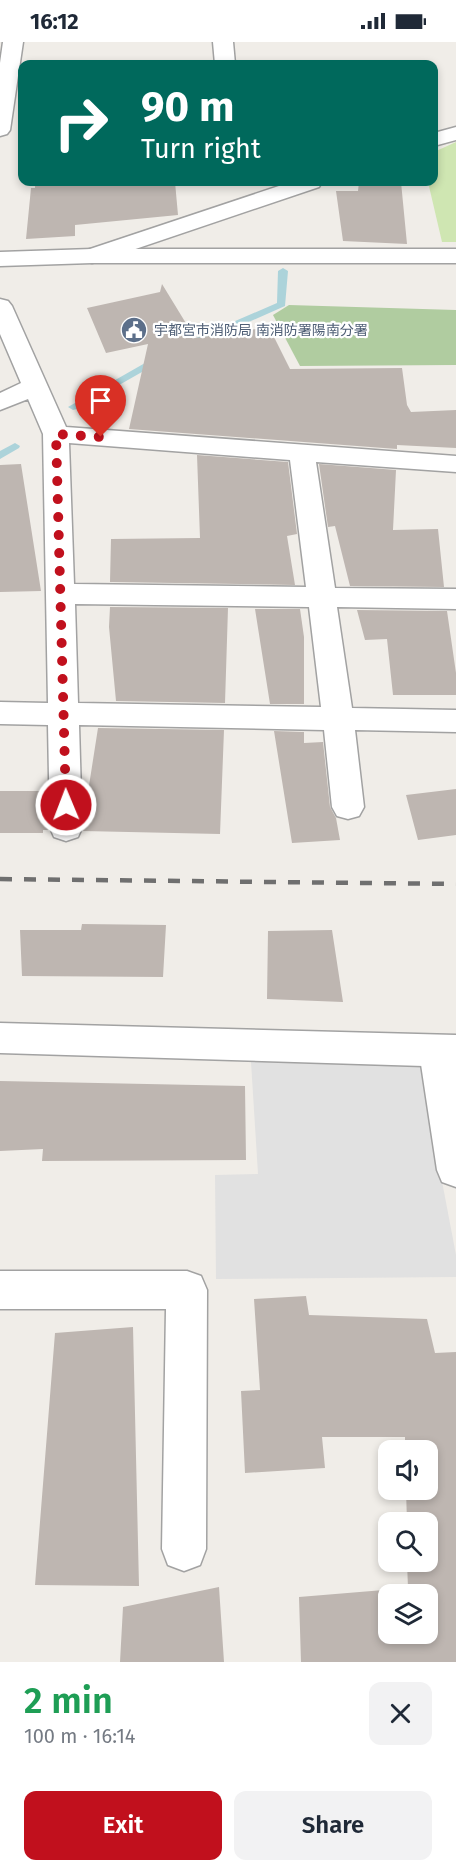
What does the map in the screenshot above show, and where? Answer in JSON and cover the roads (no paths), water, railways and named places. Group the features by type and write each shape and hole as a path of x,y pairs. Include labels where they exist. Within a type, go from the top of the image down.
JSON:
{"street":[{"path":"8,122 13,42"},
{"path":"223,42 225,60"},
{"path":"438,139 456,133"},
{"path":"92,256 299,186"},
{"path":"0,259 92,256 456,256"},
{"path":"0,306 56,434 66,828"},
{"path":"0,402 36,386"},
{"path":"56,434 456,464"},
{"path":"302,453 320,597 340,719 348,807"},
{"path":"60,594 456,599"},
{"path":"0,713 456,721"},
{"path":"0,1038 446,1051 456,1170"},
{"path":"0,1290 187,1290 184,1549"}],"waterway":[{"path":"193,343 282,304 283,271"},
{"path":"73,407 159,358"},
{"path":"0,456 15,446"}],"railway":[{"path":"0,879 456,884"}],"place":[{"name":"宇都宮市消防局 南消防署陽南分署","path":"134,330"}]}
